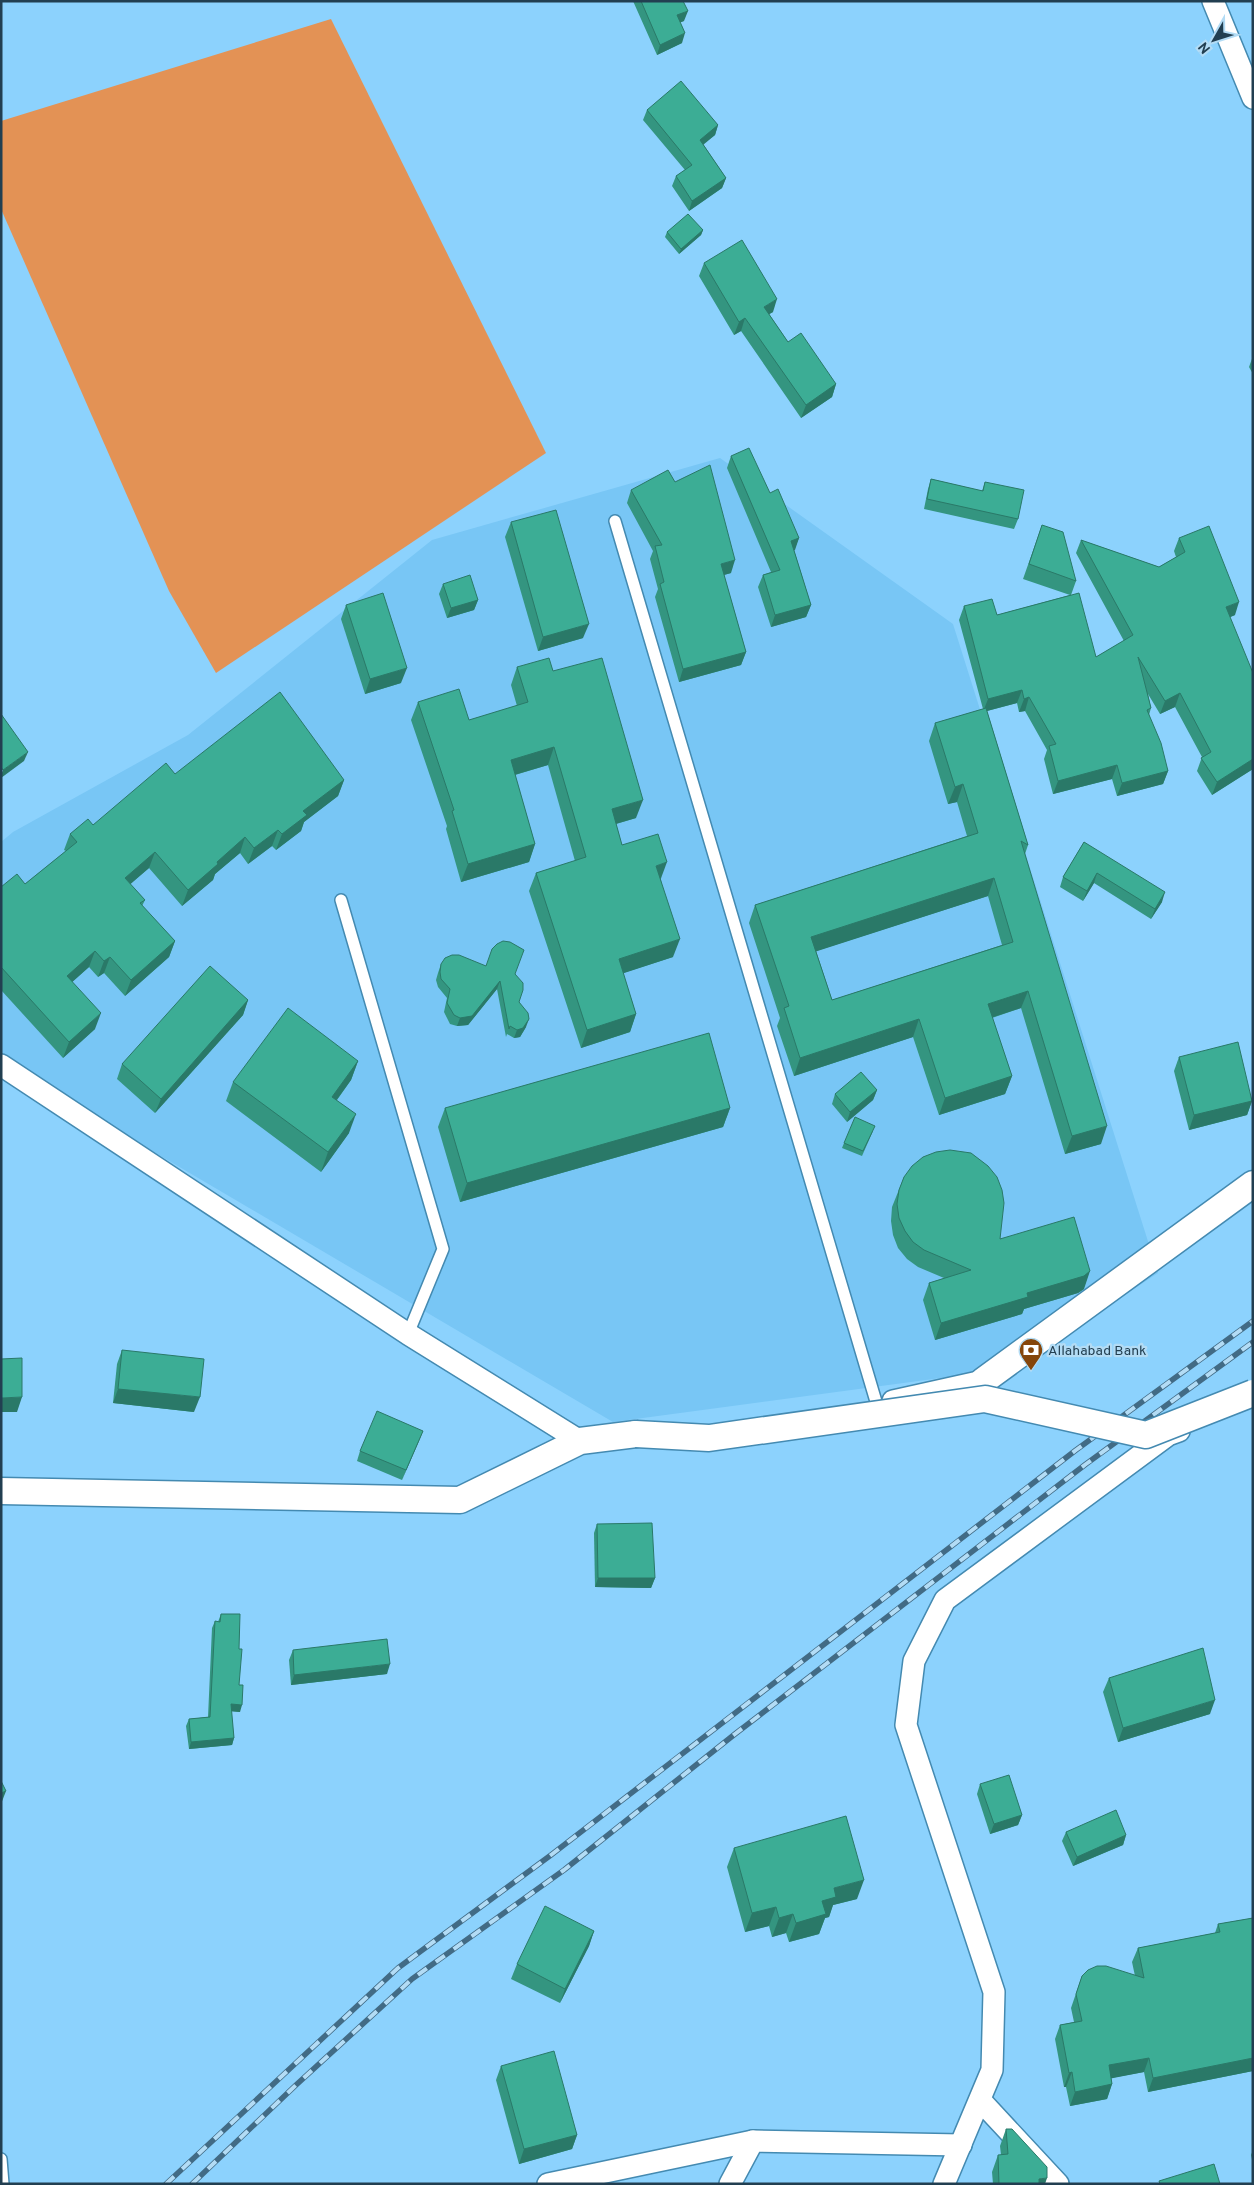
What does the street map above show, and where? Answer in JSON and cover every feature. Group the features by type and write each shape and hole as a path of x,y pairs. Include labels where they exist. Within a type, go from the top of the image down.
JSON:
{"street":[{"path":"1213,1 1253,98"},
{"path":"1,1065 408,1334 580,1442"},
{"path":"1,1491 460,1500 580,1442 877,1405 982,1380 1253,1184"},
{"path":"636,1434 708,1438 985,1399 1146,1435 1253,1393"},
{"path":"944,2184 992,2070 994,1992 906,1725 914,1661 945,1600 1102,1486 1168,1435 1253,1400"},
{"path":"980,2100 1058,2184"},
{"path":"548,2184 753,2141 961,2144"},
{"path":"730,2184 753,2141"}],"lane":[{"path":"615,521 877,1405"},
{"path":"341,900 443,1249 408,1334"},
{"path":"1,2159 3,2184"}],"shaded area":[{"path":"331,19 546,453 216,673 169,591 1,209 1,121"},
{"path":"720,458 953,624 1158,1273 1015,1368 613,1422 1,1062 1,842 13,832 188,735 432,540"}],"building":[{"path":"641,1 683,1 688,11 677,15 685,33 660,45"},
{"path":"681,81 718,125 700,140 726,178 692,201 676,176 692,165 647,110"},
{"path":"688,214 703,230 681,249 667,232"},
{"path":"742,240 777,299 764,307 788,342 801,333 836,384 806,405 745,318 739,322 704,263"},
{"path":"749,448 770,493 778,489 799,538 791,541 811,605 775,615 763,575 780,570 731,456"},
{"path":"710,465 735,560 721,564 746,652 683,669 660,584 664,582 655,546 662,545 631,490 668,470 675,482"},
{"path":"931,479 983,491 985,482 1024,490 1018,519 927,499"},
{"path":"556,510 589,624 543,637 511,522"},
{"path":"1042,525 1063,532 1076,581 1029,564"},
{"path":"1209,526 1239,602 1226,607 1253,673 1253,759 1217,782 1201,758 1211,752 1180,693 1165,701 1138,657 1151,708 1147,710 1161,743 1168,771 1122,783 1117,765 1058,781 1049,746 1056,744 1029,697 1024,699 1022,690 988,699 964,606 992,599 997,615 1079,593 1096,657 1133,635 1081,540 1159,567 1185,552 1179,538"},
{"path":"470,575 478,600 451,608 443,584"},
{"path":"383,593 407,668 370,679 346,605"},
{"path":"549,658 553,671 602,658 643,800 612,809 622,845 658,834 667,862 656,866 680,939 619,959 636,1014 587,1030 536,873 586,857 554,747 511,760 535,844 468,864 452,811 454,810 418,702 459,689 469,720 528,702 517,667"},
{"path":"280,692 344,780 303,811 307,815 282,834 278,830 254,848 245,837 188,890 155,852 125,878 145,900 140,903 175,941 131,980 110,957 104,961 95,951 67,976 101,1013 69,1042 1,967 1,887 17,874 25,884 77,842 70,834 88,819 93,825 166,763 175,774"},
{"path":"986,708 1028,845 1021,841 1107,1126 1072,1136 1028,991 988,1004 1012,1076 945,1098 919,1019 800,1058 784,1008 789,1006 755,905 978,833 963,784 955,787 935,723","holes":["994,878 1013,942 832,1000 811,937"]},
{"path":"1,714 28,752 3,770 1,767"},
{"path":"1084,842 1165,892 1155,909 1097,873 1087,891 1063,877"},
{"path":"503,941 510,942 524,950 515,974 523,983 519,1002 528,1013 529,1019 523,1028 517,1030 510,1026 509,1029 500,981 472,1016 460,1018 454,1015 447,1003 450,989 441,979 441,964 445,958 459,955 486,966 492,949"},
{"path":"210,966 248,1000 161,1099 122,1064"},
{"path":"288,1008 358,1061 332,1097 356,1114 328,1152 233,1082"},
{"path":"709,1033 730,1108 467,1183 445,1108"},
{"path":"1238,1042 1252,1101 1194,1115 1179,1057"},
{"path":"861,1072 877,1090 850,1112 835,1094"},
{"path":"855,1117 875,1126 863,1151 844,1143"},
{"path":"950,1150 971,1153 988,1166 997,1177 1004,1203 1000,1239 1074,1217 1090,1271 1084,1276 1027,1293 1028,1297 941,1323 929,1283 971,1270 924,1250 913,1242 899,1218 897,1204 899,1190 904,1177 912,1166 923,1157 936,1152"},
{"path":"122,1350 204,1359 200,1397 118,1389"},
{"path":"22,1358 22,1397 1,1398 1,1359"},
{"path":"377,1411 423,1431 406,1470 360,1451"},
{"path":"652,1523 655,1578 598,1578 597,1524"},
{"path":"221,1614 240,1614 239,1649 242,1649 239,1685 243,1685 242,1705 231,1704 234,1738 191,1742 189,1719 210,1717 215,1621 220,1622"},
{"path":"387,1639 390,1664 294,1675 293,1650"},
{"path":"1203,1648 1215,1700 1123,1728 1109,1678"},
{"path":"1009,1775 1022,1815 994,1824 980,1784"},
{"path":"1,1781 6,1791 1,1793"},
{"path":"1116,1810 1126,1835 1077,1857 1066,1832"},
{"path":"846,1816 864,1880 834,1888 836,1897 822,1901 826,1914 796,1923 793,1914 779,1918 776,1907 752,1913 734,1848"},
{"path":"545,1906 594,1931 565,1989 517,1964"},
{"path":"1253,1918 1253,2058 1153,2078 1149,2058 1109,2065 1112,2084 1075,2092 1072,2072 1069,2073 1060,2025 1082,2021 1076,1994 1082,1976 1088,1970 1097,1966 1106,1966 1144,1978 1138,1948 1220,1932 1218,1924"},
{"path":"554,2051 577,2135 524,2149 501,2066"},
{"path":"1006,2129 1012,2129 1047,2167 1047,2178 1039,2179 1039,2184 999,2184 998,2155 1008,2154"},
{"path":"1214,2164 1220,2184 1160,2184 1159,2181"}],"railway":[{"path":"166,2184 398,1968 551,1855 1076,1450 1253,1321"},
{"path":"192,2184 296,2085 412,1979 564,1870 735,1734 1086,1464 1253,1342"}],"place":[{"name":"Allahabad Bank","path":"1031,1371"}]}
